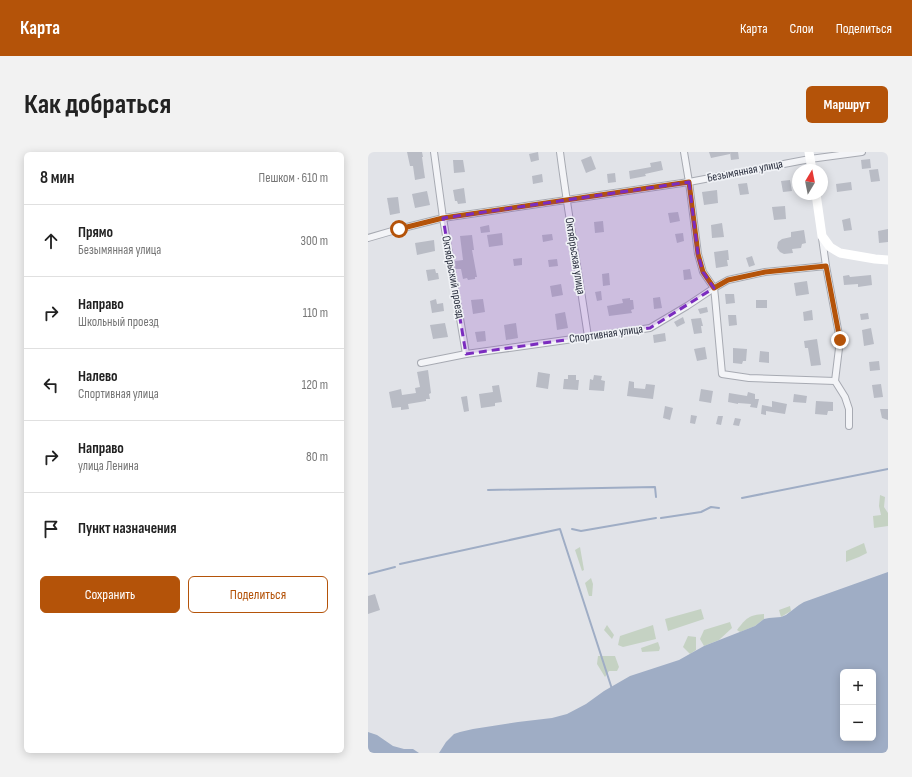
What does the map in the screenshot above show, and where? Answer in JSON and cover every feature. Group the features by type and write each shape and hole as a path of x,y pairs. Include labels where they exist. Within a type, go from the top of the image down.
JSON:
{"street":[{"name":"Октябрьский проезд","path":"434,152 443,218 466,354"},
{"name":"Октябрьская улица","path":"560,152 566,200 588,337"},
{"path":"684,152 698,254 703,272 714,288 722,374 749,378 835,381"},
{"name":"Безымянная улица","path":"368,238 443,218 689,182 809,155 862,152"},
{"path":"817,200 826,266 840,340 835,381 845,397 849,409 848,426"},
{"path":"822,236 830,247 840,253 888,260"},
{"name":"Спортивная улица","path":"421,363 466,354 650,328 728,280 765,272 826,266"}],"highlighted area":[{"path":"689,182 698,254 703,272 714,288 650,328 466,354 443,218"}],"green space":[{"path":"880,495 885,497 884,507 888,513 888,526 874,528 873,516 881,515 879,506"},
{"path":"864,543 867,553 846,562 846,551"},
{"path":"580,547 584,570 582,571 575,550"},
{"path":"591,578 593,584 592,596 589,596 585,583"},
{"path":"790,606 791,611 781,617 779,610"},
{"path":"701,609 704,619 668,631 665,619"},
{"path":"764,614 764,619 755,626 740,632 737,630 748,618 755,615"},
{"path":"730,622 732,628 719,640 704,646 700,639 704,630"},
{"path":"607,625 614,635 612,639 604,630"},
{"path":"653,625 656,639 623,647 618,645 620,636"},
{"path":"688,636 696,637 696,650 690,654 683,647"},
{"path":"658,642 660,648 659,651 642,652 641,648"},
{"path":"598,656 615,656 619,667 617,671 609,671 605,677 597,664"}],"water":[{"path":"888,572 888,753 439,753 446,742 454,734 460,732 552,718 567,714 586,704 604,691 630,676 679,660 704,646 755,626 764,619 786,615 799,605"},
{"path":"368,732 377,735 393,746 404,749 413,749 419,753 368,753"}],"building":[{"path":"407,152 422,152 425,178 415,180 413,166 410,166"},
{"path":"538,152 539,160 531,162 529,154"},
{"path":"709,152 730,152 730,154 711,158"},
{"path":"730,152 738,152 739,159 731,160"},
{"path":"591,156 596,169 586,173 581,160"},
{"path":"870,159 871,168 862,169 861,160"},
{"path":"453,160 463,160 465,172 454,173"},
{"path":"661,161 663,170 645,174 646,176 630,179 629,171 651,167 650,163"},
{"path":"878,169 880,181 871,182 869,170"},
{"path":"615,173 616,182 608,183 607,174"},
{"path":"542,174 543,182 533,184 532,176"},
{"path":"790,180 792,191 783,192 781,181"},
{"path":"851,182 852,190 837,192 836,184"},
{"path":"747,183 749,194 740,195 738,184"},
{"path":"464,188 466,203 458,204 457,201 455,201 453,190"},
{"path":"717,190 718,203 704,205 702,192"},
{"path":"427,191 430,205 415,208 412,194"},
{"path":"398,197 400,213 390,215 387,198"},
{"path":"785,206 786,219 774,220 772,207"},
{"path":"678,212 680,221 670,223 668,213"},
{"path":"850,218 852,230 844,231 842,220"},
{"path":"603,221 604,232 595,233 594,222"},
{"path":"722,223 724,237 712,238 711,225"},
{"path":"489,225 490,232 481,233 480,227"},
{"path":"888,229 888,242 879,243 878,231"},
{"path":"804,230 806,243 802,244 801,248 792,249 793,253 784,254 780,252 777,248 778,242 782,239 791,237 791,232"},
{"path":"502,233 503,245 489,247 487,235"},
{"path":"683,233 684,241 677,243 675,234"},
{"path":"552,234 553,240 543,242 542,235"},
{"path":"472,235 474,250 472,250 477,277 475,277 475,279 468,280 467,278 463,279 461,269 456,269 455,261 463,260 460,236"},
{"path":"434,240 435,251 417,255 415,243"},
{"path":"728,250 728,266 716,268 714,252"},
{"path":"752,256 755,265 749,267 746,258"},
{"path":"522,258 522,265 514,266 513,259"},
{"path":"557,259 558,266 549,267 548,260"},
{"path":"435,269 436,273 438,273 439,279 428,281 426,270"},
{"path":"690,269 692,279 684,280 683,270"},
{"path":"609,273 610,285 603,286 602,274"},
{"path":"849,275 850,277 871,275 872,285 858,287 858,284 844,285 843,276"},
{"path":"807,281 809,294 796,296 794,283"},
{"path":"561,284 563,295 552,297 550,286"},
{"path":"601,291 602,300 597,301 595,292"},
{"path":"725,294 734,294 735,303 726,304"},
{"path":"660,297 662,308 654,309 653,298"},
{"path":"630,298 630,300 633,300 634,309 631,310 632,313 609,316 607,306 623,303 622,299"},
{"path":"436,299 437,304 443,303 444,311 432,313 430,301"},
{"path":"483,299 485,312 473,314 471,300"},
{"path":"756,300 767,300 767,308 756,308"},
{"path":"707,307 708,312 700,314 698,309"},
{"path":"812,310 813,320 804,321 803,312"},
{"path":"565,312 568,328 557,330 555,314"},
{"path":"868,313 869,319 861,320 860,314"},
{"path":"728,315 736,315 737,325 729,326"},
{"path":"683,317 685,323 677,327 674,322"},
{"path":"701,318 703,326 701,326 702,333 694,334 691,319"},
{"path":"445,323 448,337 433,339 430,325"},
{"path":"516,323 518,338 506,340 504,325"},
{"path":"871,328 874,344 864,346 862,330"},
{"path":"485,331 486,341 477,342 475,332"},
{"path":"665,333 666,341 654,343 653,335"},
{"path":"817,339 821,365 811,366 808,348 805,348 804,341"},
{"path":"705,347 707,359 697,361 694,349"},
{"path":"733,348 747,349 746,361 743,361 742,364 733,363"},
{"path":"760,351 769,352 769,363 759,362"},
{"path":"879,361 880,370 870,371 869,362"},
{"path":"428,370 431,393 429,394 430,399 408,404 409,409 401,410 401,407 392,408 389,392 401,389 402,395 416,393 415,388 420,387 417,372"},
{"path":"538,372 550,374 548,389 536,387"},
{"path":"568,375 576,375 576,380 579,380 578,390 563,389 564,379 568,379"},
{"path":"594,375 602,376 601,380 605,381 604,391 589,390 590,379 593,380"},
{"path":"629,381 634,382 634,388 645,389 646,384 655,385 653,399 627,396"},
{"path":"881,384 883,397 874,398 872,385"},
{"path":"499,385 502,402 495,403 495,406 481,408 479,394 493,392 492,386"},
{"path":"701,389 713,391 711,403 699,401"},
{"path":"748,392 755,394 755,399 759,399 757,408 750,407 751,404 728,402 729,393 747,396"},
{"path":"794,394 807,396 806,403 793,402"},
{"path":"467,396 469,411 464,412 461,397"},
{"path":"772,401 787,404 785,414 766,411 766,415 761,414 762,405 772,407"},
{"path":"816,401 833,402 833,411 828,411 827,415 815,414"},
{"path":"665,406 673,408 670,420 663,418"},
{"path":"880,409 888,409 888,420 882,418"},
{"path":"691,415 697,416 695,424 690,423"},
{"path":"718,416 723,416 721,425 716,424"},
{"path":"735,418 741,419 739,426 733,425"},
{"path":"375,594 380,610 368,614 368,596"}],"waterway":[{"path":"742,498 888,469"},
{"path":"488,490 655,487 656,497"},
{"path":"661,518 701,512 711,507 719,508"},
{"path":"572,529 581,531 656,518"},
{"path":"400,564 560,529 612,689"},
{"path":"368,574 395,567"}],"route":[{"path":"399,229 443,218 689,182 698,254 703,272 714,288 728,280 765,272 826,266 840,340"}]}
